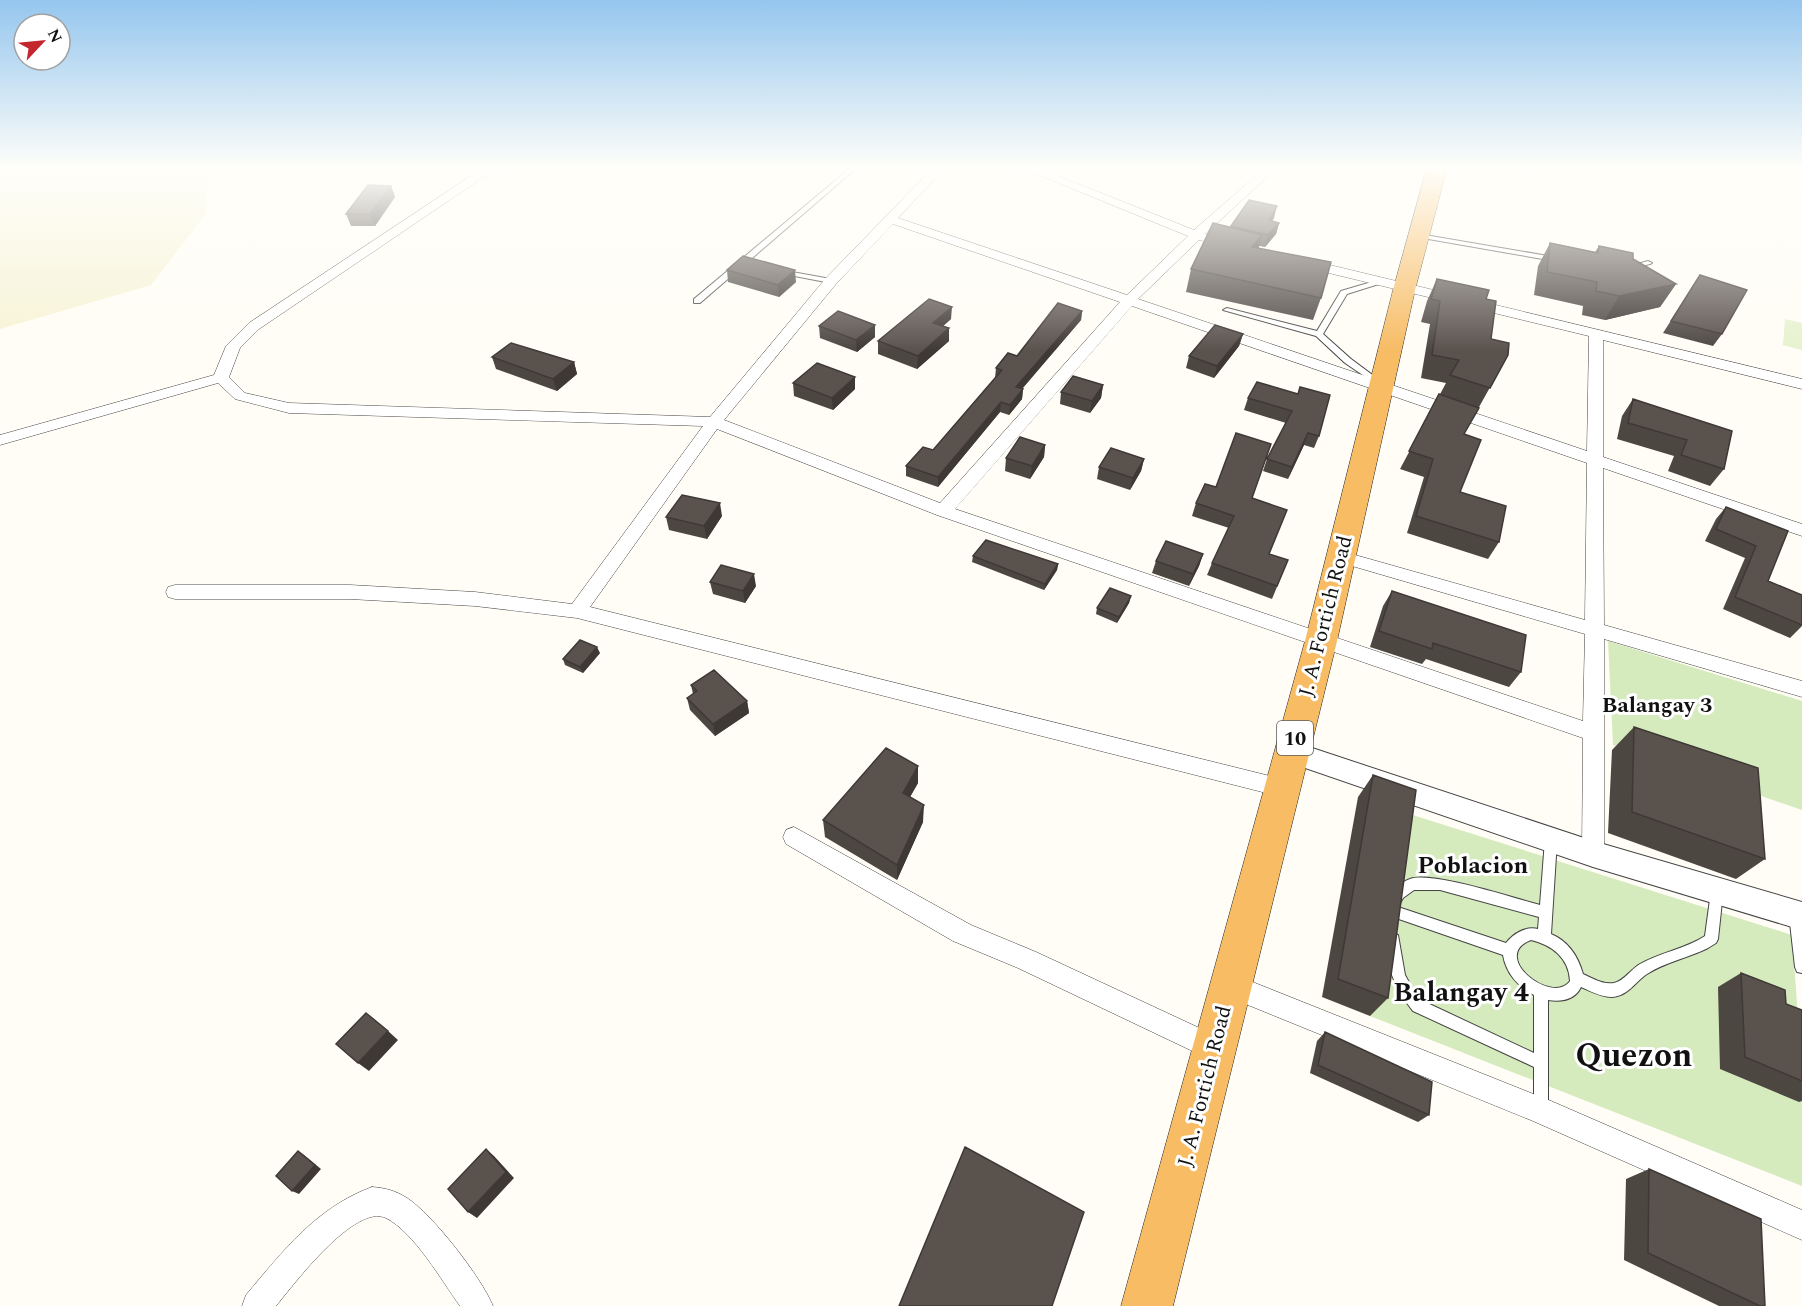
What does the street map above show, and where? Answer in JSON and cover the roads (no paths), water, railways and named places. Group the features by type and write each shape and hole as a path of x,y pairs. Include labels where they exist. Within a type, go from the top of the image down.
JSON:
{"highway":[{"name":"J. A. Fortich Road","path":"1147,1306 1321,642 1382,386 1391,286 1421,229"}],"street":[{"path":"221,378 225,356 244,333 273,311 399,229"},
{"path":"577,611 714,422 831,281 883,229"},
{"path":"918,229 1802,530"},
{"path":"1181,229 1241,247"},
{"path":"942,511 1128,302 1203,229"},
{"path":"1287,259 1391,286 1596,332 1802,384"},
{"path":"1593,854 1596,332"},
{"path":"221,378 240,396 289,408 714,422 942,511 1593,733"},
{"path":"0,440 221,378"},
{"path":"1341,557 1802,689"},
{"path":"175,592 350,592 475,599 577,611 1282,788"},
{"path":"1291,752 1593,854 1799,915"},
{"path":"794,837 962,933 1027,960 1214,1048"},
{"path":"1230,985 1541,1111 1802,1225"},
{"path":"257,1306 299,1256 336,1220 362,1203 386,1201 409,1216 478,1306"}],"lane":[{"path":"697,301 779,229"},
{"path":"1419,236 1562,261"},
{"path":"739,262 751,265"},
{"path":"1616,266 1648,263"},
{"path":"774,270 831,281"},
{"path":"1319,334 1344,293 1391,286"},
{"path":"1227,310 1319,334 1348,362 1382,386"},
{"path":"1544,937 1551,840"},
{"path":"1540,1063 1418,1006 1405,992 1399,980 1393,948 1393,911 1398,894 1412,884 1440,884 1546,913"},
{"path":"1577,978 1612,990 1625,986 1641,970 1659,960 1700,947 1711,939 1718,890"},
{"path":"1393,911 1509,951"},
{"path":"1799,915 1802,967"},
{"path":"1531,934 1544,937 1568,954 1575,966 1577,978 1574,987 1566,994 1555,995 1541,992 1528,985 1511,963 1509,951 1513,942 1520,936 1531,934"},
{"path":"1541,992 1541,1111"}],"district":[{"name":"Balangay 3","path":"1657,704"},
{"name":"Poblacion","path":"1473,865"},
{"name":"Balangay 4","path":"1461,992"},
{"name":"Quezon","path":"1634,1054"}]}
